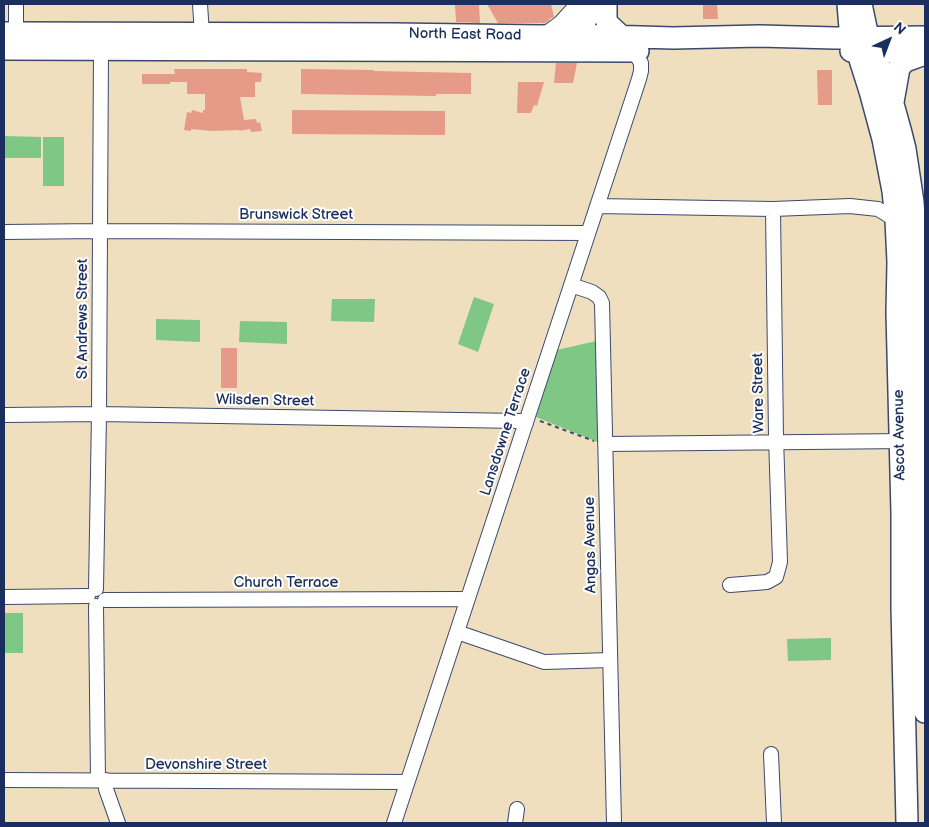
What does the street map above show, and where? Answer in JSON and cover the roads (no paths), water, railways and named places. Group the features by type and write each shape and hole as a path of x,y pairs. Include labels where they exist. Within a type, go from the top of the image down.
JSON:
{"highway":[{"path":"606,4 608,24 628,44"},
{"path":"848,4 850,28 864,45"},
{"path":"861,4 866,28 864,45"},
{"name":"North East Road","path":"101,41 202,34 549,43"},
{"name":"North East Road","path":"574,35 628,44"},
{"path":"549,43 566,42 574,35"},
{"name":"North East Road","path":"8,38 101,41 628,44 673,38 759,36 864,45 925,53"},
{"name":"North East Road","path":"864,45 925,37"},
{"name":"Ascot Avenue","path":"864,45 893,104 905,149 913,202 916,246 922,396 921,597 907,823"},
{"name":"Ascot Avenue","path":"864,45 870,91 883,139 893,191 896,220 902,513 925,712"},
{"path":"893,104 900,68 905,61 925,53"}],"main road":[{"path":"549,43 562,24 580,4"},
{"path":"574,35 586,22 597,4"}],"street":[{"path":"200,4 202,34"},
{"path":"8,38 16,7"},
{"name":"St Andrews Street","path":"101,41 96,598 102,780 118,823"},
{"name":"Lansdowne Terrace","path":"394,823 467,601 533,422 571,285 641,71 641,62 628,44"},
{"path":"597,206 773,209 850,206 878,209 896,220"},
{"name":"Ware Street","path":"730,585 767,582 776,577 780,562 776,442 773,209"},
{"name":"Brunswick Street","path":"4,232 588,233"},
{"name":"Angas Avenue","path":"571,285 599,296 602,303 600,443 610,660 614,823"},
{"path":"899,396 922,396"},
{"name":"Wilsden Street","path":"4,415 99,414 533,422"},
{"path":"600,443 921,441"},
{"name":"Church Terrace","path":"4,597 461,599 467,601"},
{"path":"457,632 544,662 610,660"},
{"path":"771,754 774,823"},
{"name":"Devonshire Street","path":"4,780 407,782"}]}
